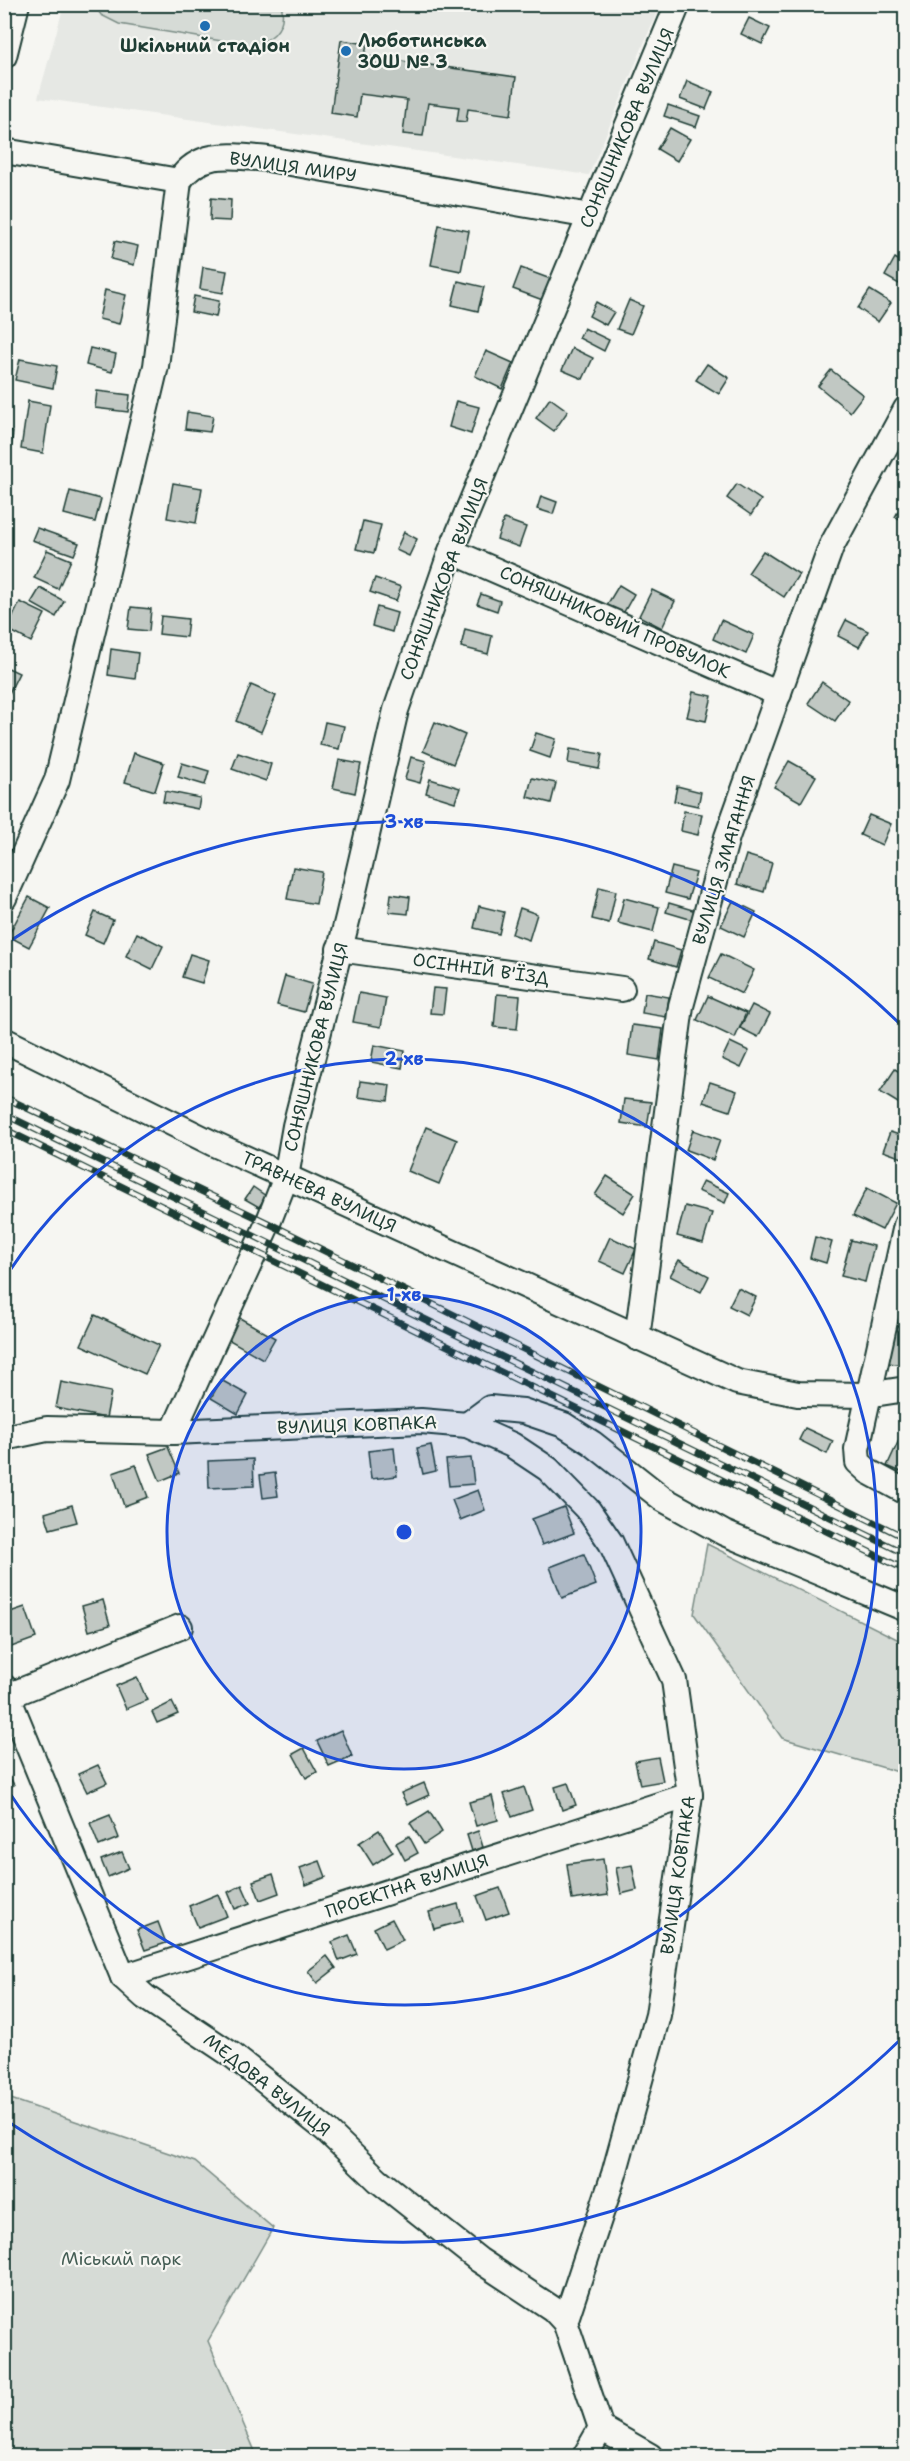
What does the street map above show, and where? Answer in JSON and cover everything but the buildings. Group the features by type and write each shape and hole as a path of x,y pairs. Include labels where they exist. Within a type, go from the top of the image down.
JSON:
{"street":[{"path":"4,56 17,4"},
{"name":"СОНЯШНИКОВА ВУЛИЦЯ","path":"173,1432 268,1223 286,1177 295,1126 396,710 452,551 678,4"},
{"path":"4,151 179,182 156,366 57,780 4,898"},
{"name":"ВУЛИЦЯ МИРУ","path":"179,182 196,162 212,158 268,159 590,216"},
{"name":"ВУЛИЦЯ ЗМАГАННЯ","path":"637,1338 681,1006 727,837 831,547 906,409"},
{"name":"СОНЯШНИКОВИЙ ПРОВУЛОК","path":"452,551 779,694"},
{"name":"ОСІННІЙ В'ЇЗД","path":"339,949 622,989"},
{"name":"ТРАВНЕВА ВУЛИЦЯ","path":"4,1040 201,1138 737,1382 798,1394 867,1395 906,1389"},
{"path":"906,1225 857,1449 858,1462 868,1472 906,1492"},
{"path":"467,1425 490,1408 523,1411 564,1425 592,1443 663,1499 724,1533 906,1610"},
{"name":"ВУЛИЦЯ КОВПАКА","path":"4,1438 47,1429 173,1432 421,1420 467,1425 512,1445 548,1468 589,1511 611,1543 674,1680 690,1795 658,2014 614,2174 565,2322"},
{"path":"6,1691 180,1627"},
{"name":"МЕДОВА ВУЛИЦЯ","path":"6,1691 123,1977 145,1997 232,2055 325,2129 388,2187 479,2260 553,2309 565,2322 601,2428"},
{"name":"ПРОЕКТНА ВУЛИЦЯ","path":"123,1977 690,1795"},
{"path":"585,2457 601,2428 650,2457"}],"shaded area":[{"name":"Люботинська ЗОШ № 3","path":"64,5 660,5 589,175 38,98"}],"green space":[{"name":"Шкільний стадіон","path":"94,5 281,5 282,21 269,39 246,45 119,24 101,15"},
{"path":"707,1544 905,1643 905,1774 782,1738 694,1614"},
{"name":"Міський парк","path":"5,2097 195,2162 273,2228 208,2341 257,2456 5,2456"}],"railway":[{"path":"4,1097 268,1223 906,1538"},
{"path":"4,1114 906,1554"},
{"path":"4,1129 906,1570"}],"place":[{"name":"Шкільний стадіон","path":"205,26"},
{"name":"Люботинська ЗОШ № 3","path":"346,51"}]}
